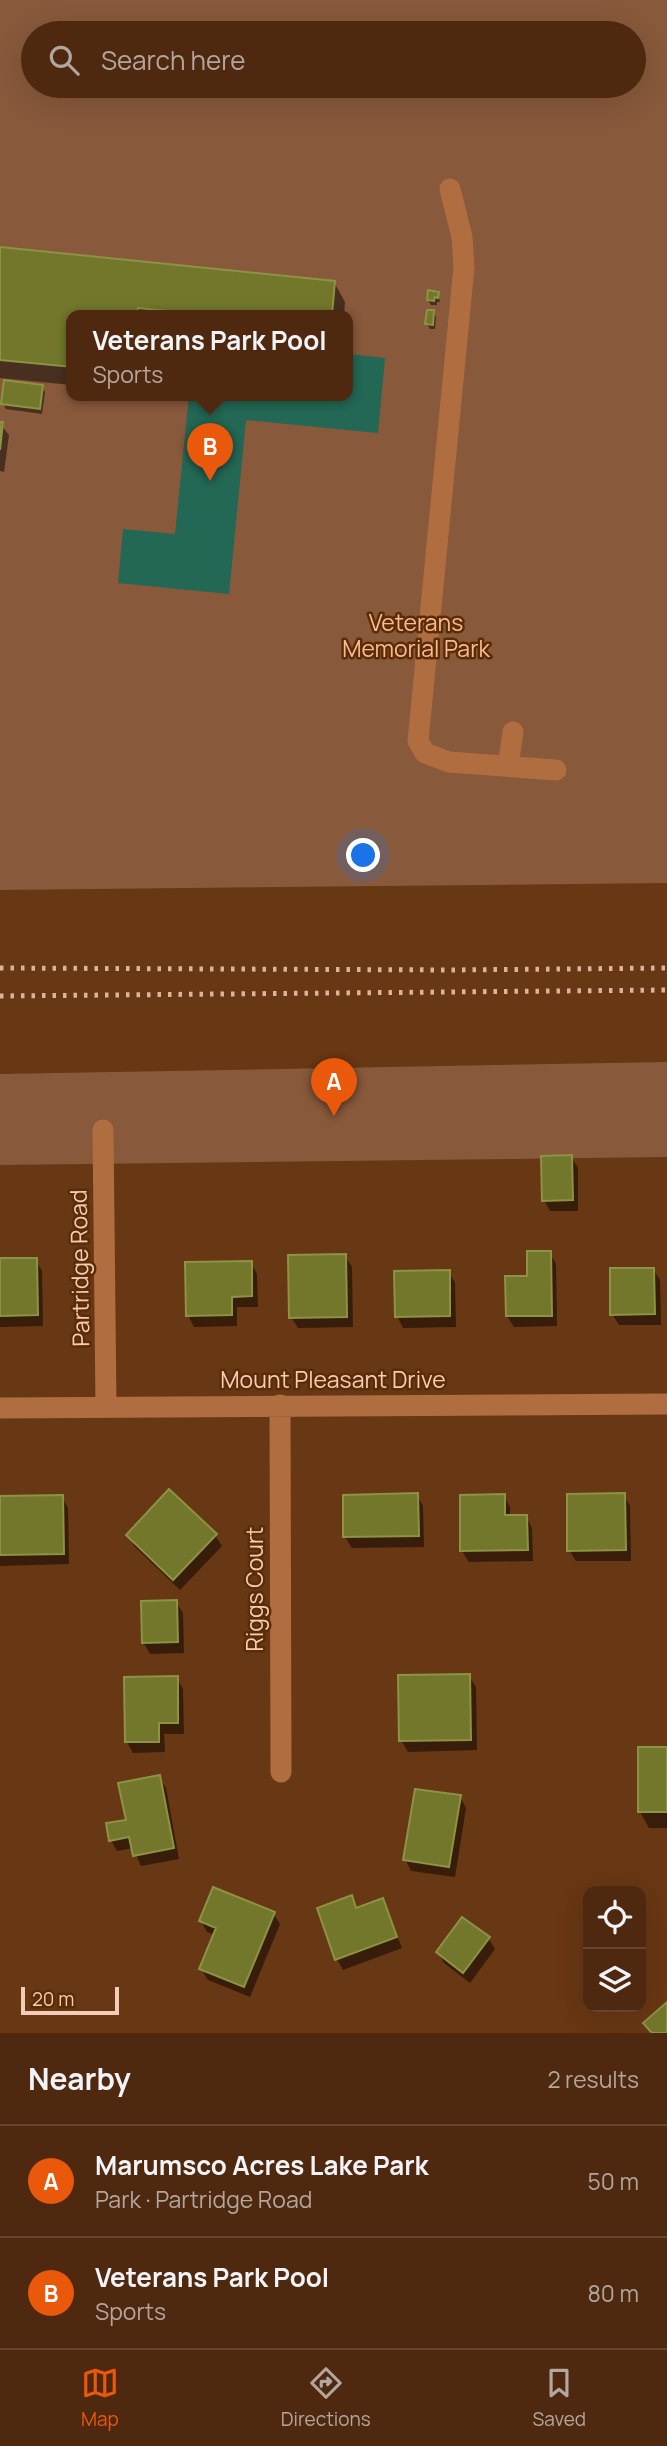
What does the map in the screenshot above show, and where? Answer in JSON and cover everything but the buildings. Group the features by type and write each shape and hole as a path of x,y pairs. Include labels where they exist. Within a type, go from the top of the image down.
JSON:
{"street":[{"path":"450,190 462,237 464,267 418,741 420,748 431,757 449,762 556,770"},
{"path":"509,766 513,732"},
{"name":"Partridge Road","path":"103,1130 106,1406"},
{"name":"Mount Pleasant Drive","path":"0,1408 667,1404"},
{"name":"Riggs Court","path":"281,1405 281,1772"}],"green space":[{"name":"Veterans Memorial Park","path":"0,0 667,0 667,883 0,890"},
{"path":"667,1062 667,1157 0,1165 0,1074"}],"water":[{"path":"353,355 385,358 378,433 246,420 229,594 118,583 123,529 175,534 188,401 353,401"}],"railway":[{"path":"0,968 667,968"},
{"path":"0,996 667,990"}],"place":[{"name":"Veterans Park Pool","path":"210,481"},
{"name":"Marumsco Acres Lake Park","path":"334,1116"}]}
